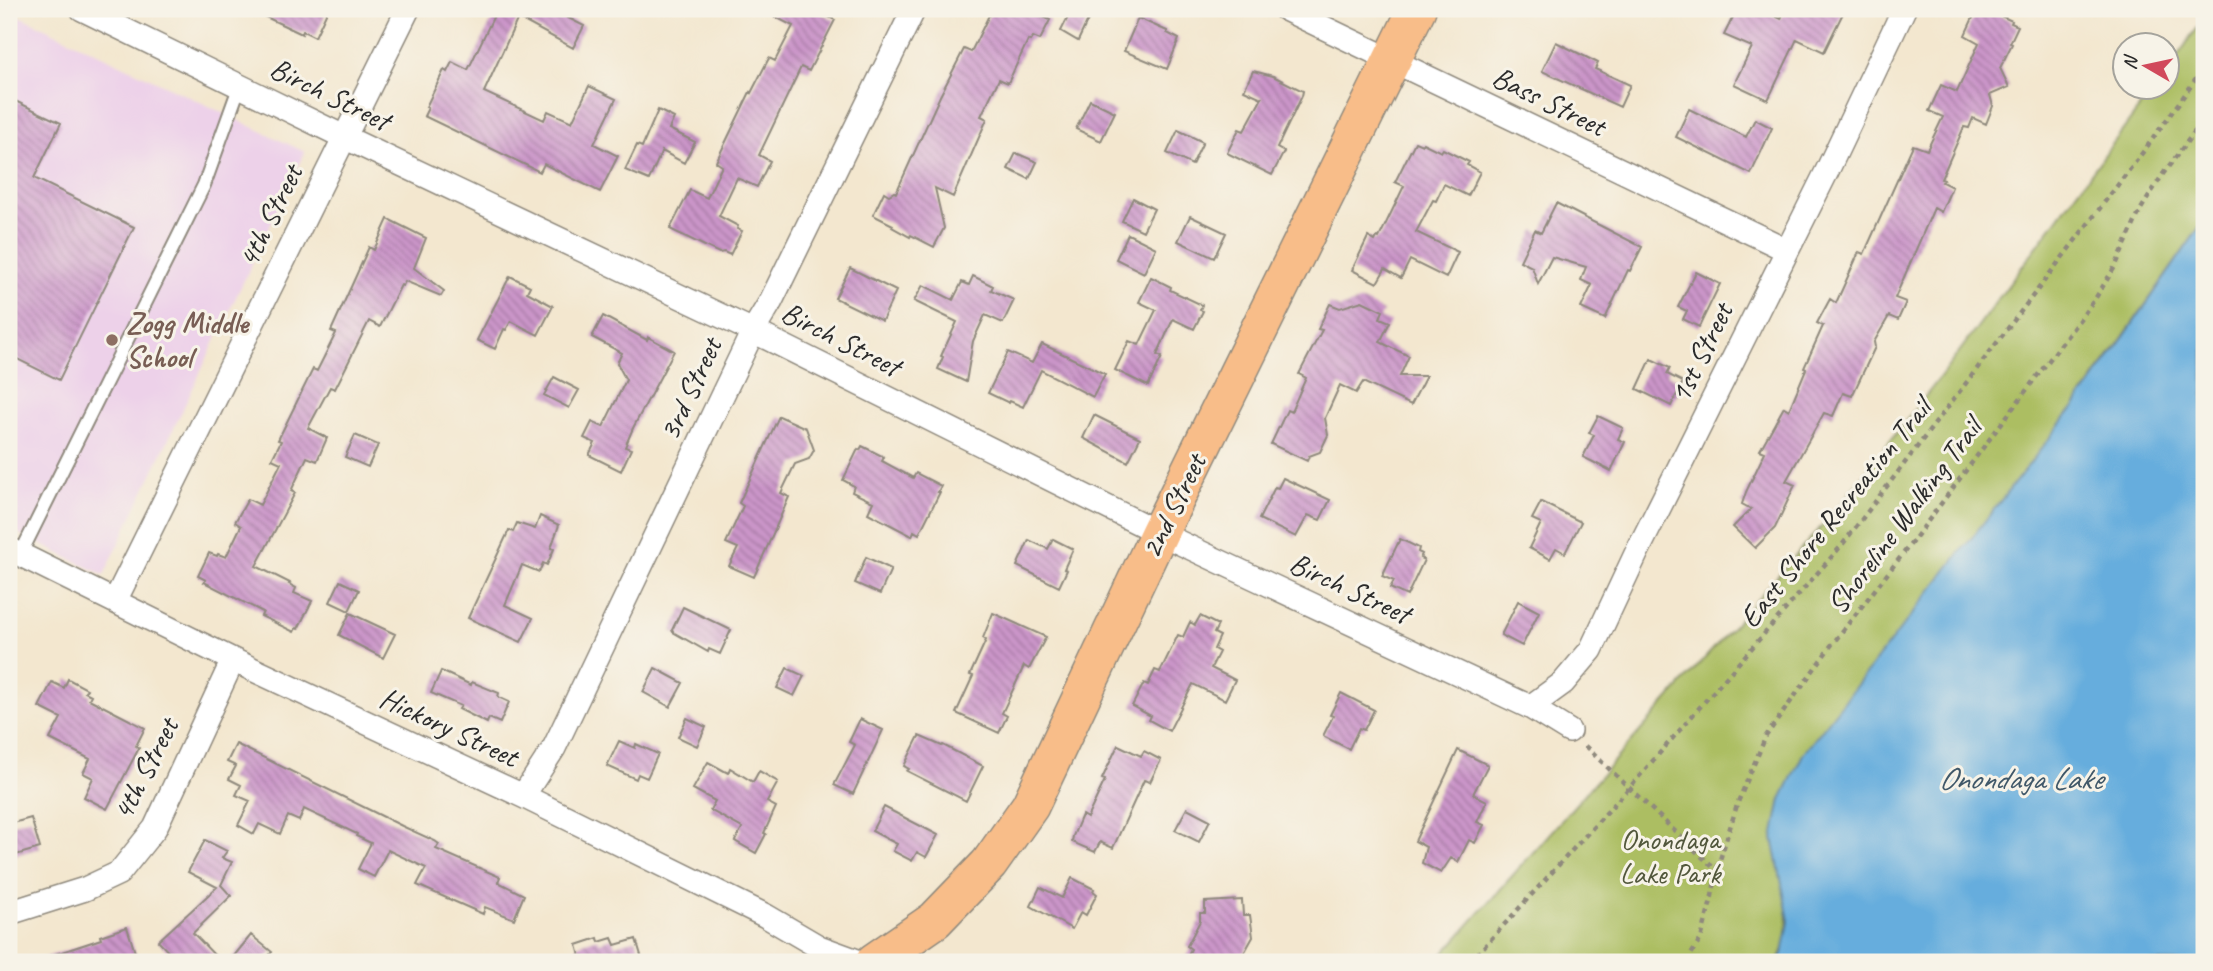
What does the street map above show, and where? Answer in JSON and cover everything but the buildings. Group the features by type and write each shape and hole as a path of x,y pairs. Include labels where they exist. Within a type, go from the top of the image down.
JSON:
{"main road":[{"name":"2nd Street","path":"874,962 935,920 989,864 1030,806 1159,533 1417,9"}],"street":[{"name":"Birch Street","path":"82,9 753,331 1159,533 1530,707 1569,731"},
{"name":"4th Street","path":"115,601 408,9"},
{"name":"3rd Street","path":"523,796 554,748 753,331 771,301 914,9"},
{"name":"Bass Street","path":"1285,9 1787,250"},
{"name":"1st Street","path":"1530,707 1563,683 1591,650 1904,9"},
{"name":"Hickory Street","path":"14,552 233,660 523,796 766,916 819,947 860,962"},
{"name":"4th Street","path":"9,913 85,888 120,873 155,828 233,660"}],"lane":[{"path":"14,552 204,186 240,85"}],"path":[{"name":"East Shore Recreation Trail","path":"1470,962 1629,788 1842,545 2146,148 2204,68"},
{"name":"Shoreline Walking Trail","path":"1686,962 1701,939 1717,871 1738,802 1766,736 1830,647 2095,299 2116,265 2141,209 2204,118"},
{"path":"1569,731 1717,871"}],"shaded area":[{"name":"Zogg Middle School","path":"9,11 305,152 104,575 9,529"}],"green space":[{"name":"Onondaga Lake Park","path":"2204,19 2204,221 1773,838 1788,919 1784,949 1777,962 1436,962 1836,510 1942,375 2144,102 2182,102 2182,50"}],"water":[{"name":"Onondaga Lake","path":"2204,221 2204,962 1777,962 1783,954 1789,921 1773,838 1781,799 1803,754 2087,390"}],"place":[{"name":"Zogg Middle School","path":"112,340"}]}
